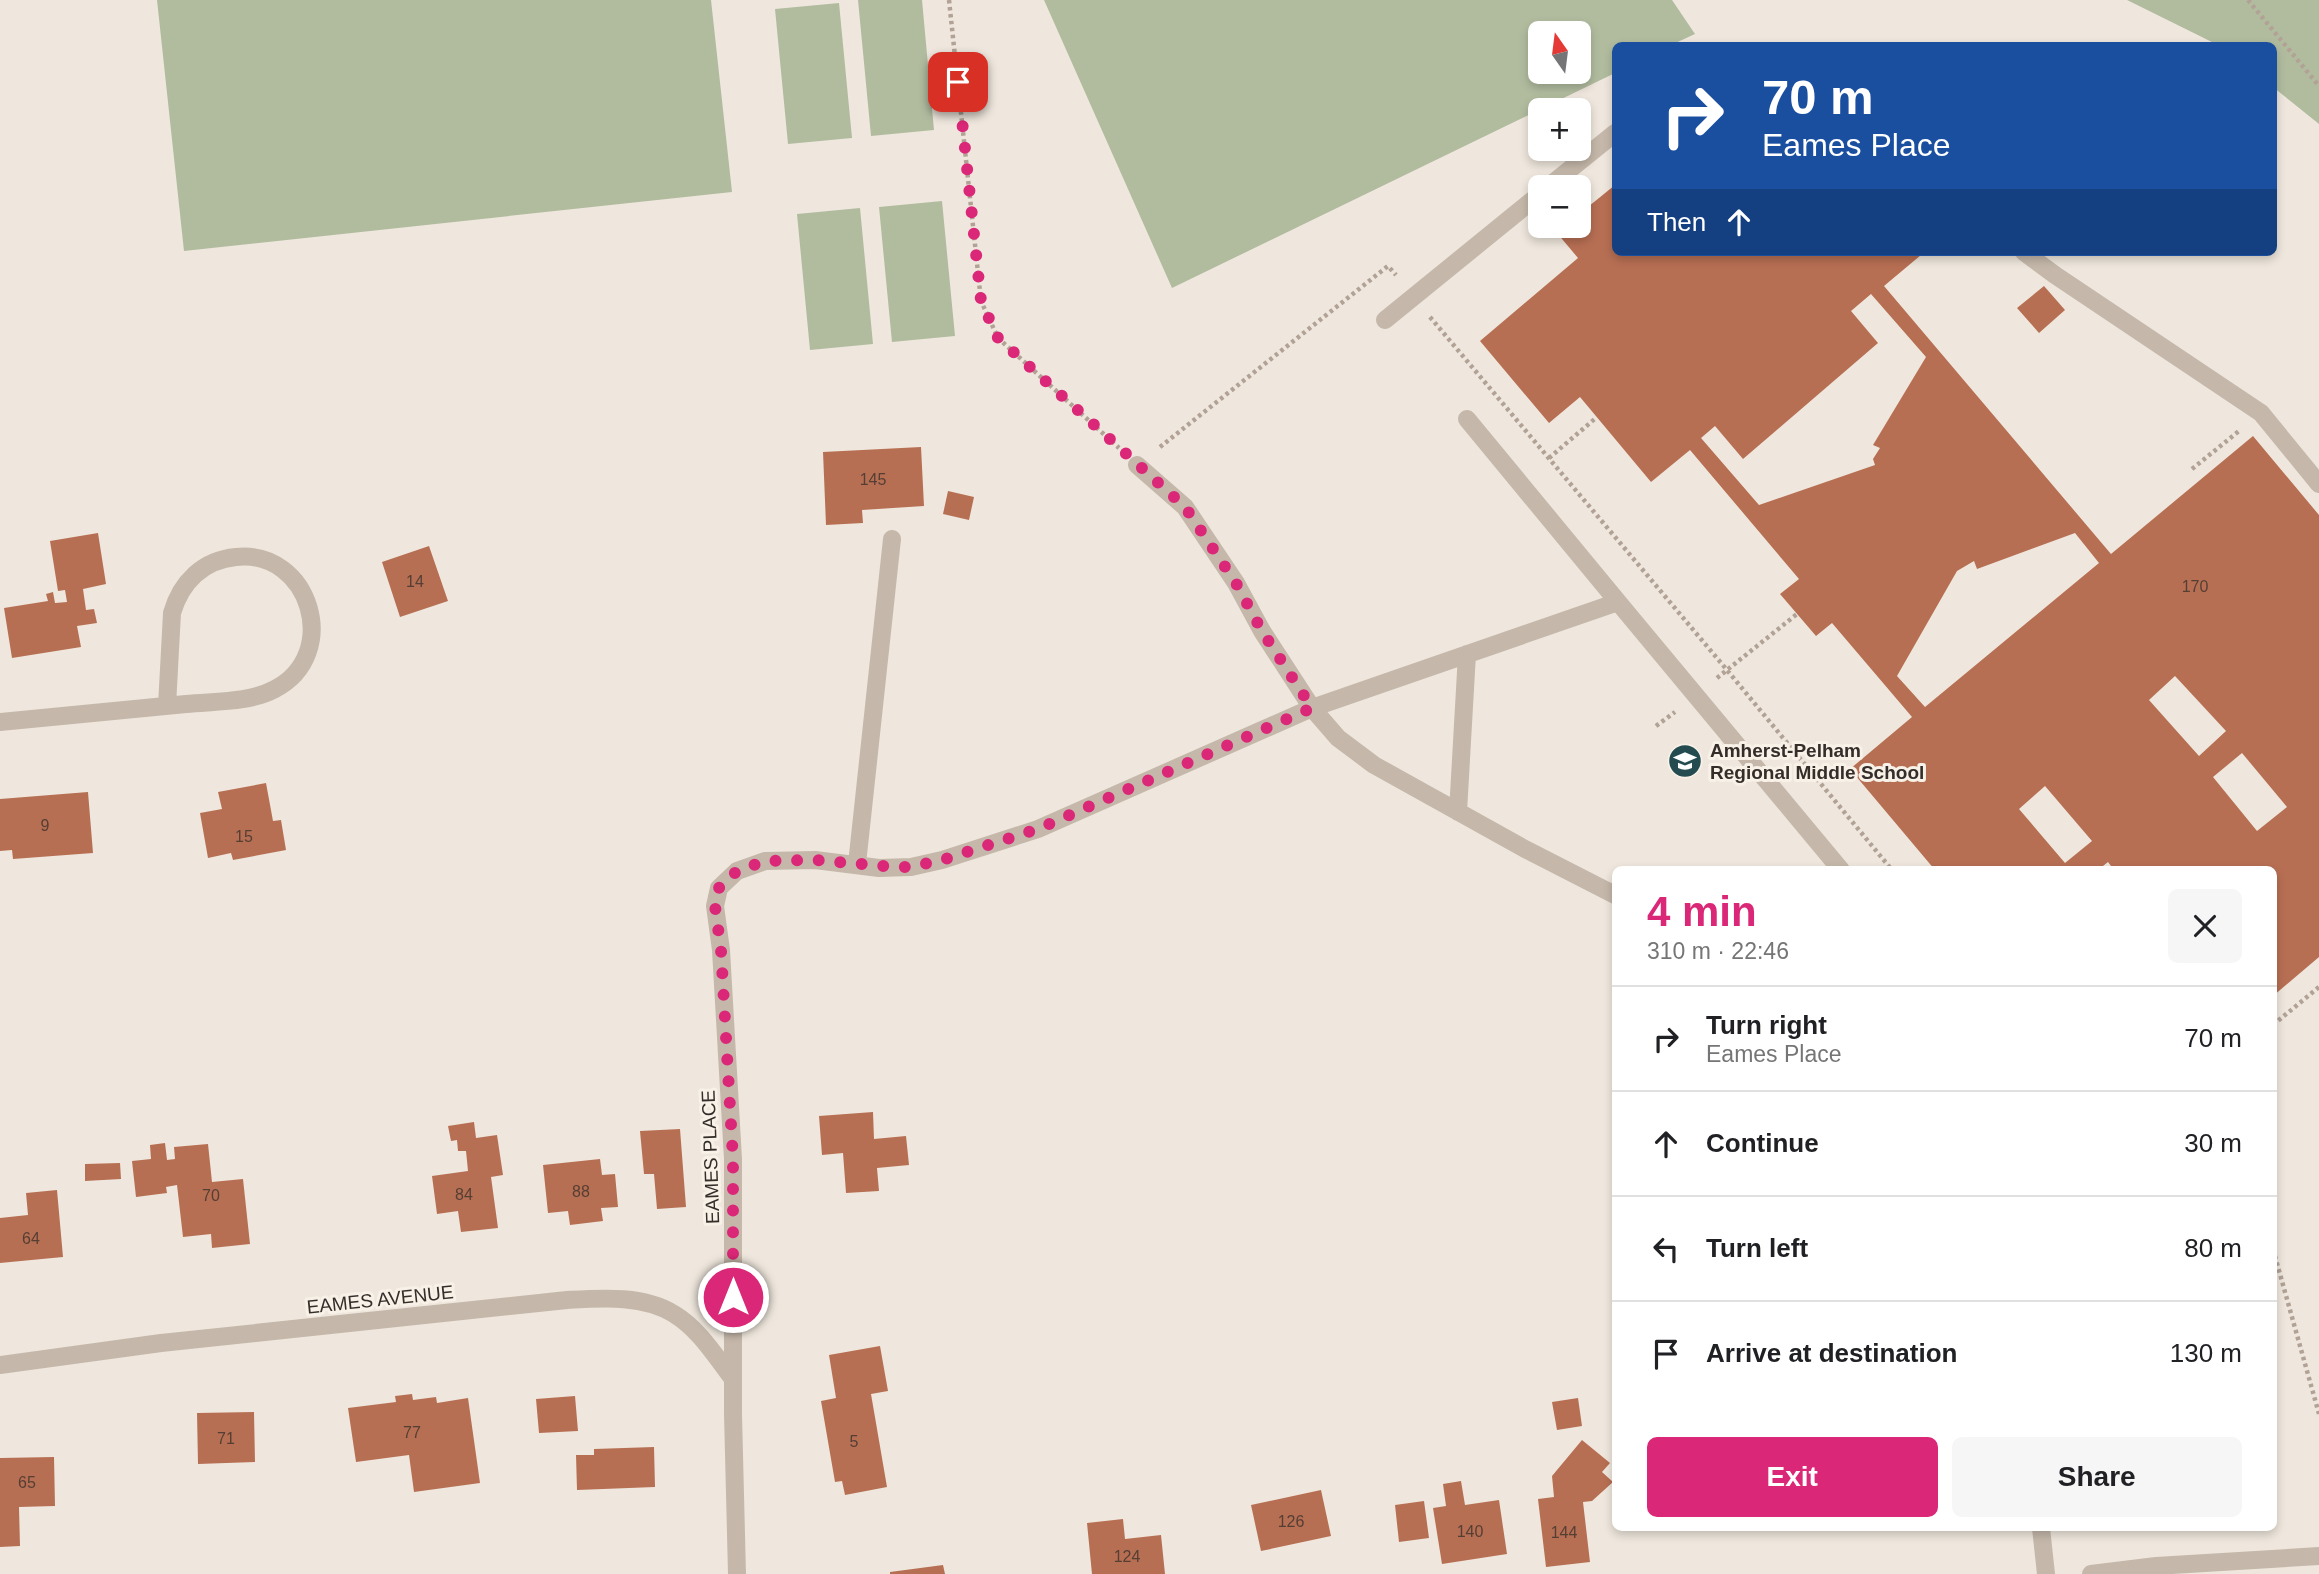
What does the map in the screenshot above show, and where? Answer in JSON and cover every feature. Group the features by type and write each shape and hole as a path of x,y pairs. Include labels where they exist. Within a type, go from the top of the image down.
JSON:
{"street":[{"path":"1563,175 1612,136"},
{"path":"1385,320 1528,204"},
{"path":"2029,256 2262,413 2319,484"},
{"path":"1467,419 1838,866"},
{"path":"1138,465 1185,507 1236,583 1262,631 1312,708 1338,738 1374,765 1612,893"},
{"path":"857,864 892,539"},
{"path":"0,722 167,706 251,697 278,688 289,679 306,657 312,629 307,601 292,578 268,562 240,556 214,562 191,577 176,599 172,613 167,706"},
{"name":"EAMES PLACE","path":"737,1574 733,1379 733,1159 721,950 715,906 719,888 737,871 765,861 816,860 878,867 911,867 942,860 1038,829 1312,708 1618,602"},
{"path":"1458,812 1467,654"},
{"name":"EAMES AVENUE","path":"0,1364 161,1343 603,1298 651,1303 675,1314 703,1340 733,1379"},
{"path":"2041,1531 2046,1574"},
{"path":"2091,1574 2156,1566 2319,1556"}],"path":[{"path":"949,0 981,301 998,338 1138,465"},
{"path":"2248,0 2319,86"},
{"path":"2192,469 2262,413"},
{"path":"1549,457 1597,417"},
{"path":"1656,726 1797,614"},
{"path":"2277,1022 2319,987"},
{"path":"2277,1263 2319,1413"}],"green space":[{"path":"157,0 711,0 732,192 184,251"},
{"path":"858,0 922,0 934,130 871,136"},
{"path":"1044,0 1672,0 1695,34 1678,42 1612,42 1612,74 1563,98 1528,98 1528,115 1172,288"},
{"path":"2127,0 2319,0 2319,124 2277,90 2277,42 2212,42"},
{"path":"839,3 852,138 788,144 775,9"},
{"path":"942,201 955,336 892,342 879,207"},
{"path":"860,208 873,344 810,350 797,214"}],"building":[{"name":"Amherst-Pelham Regional Middle School","path":"1612,187 1612,256 1920,256 1884,286 2111,554 2253,436 2319,515 2319,957 2277,993 2277,866 2111,866 2108,862 2103,866 1932,866 1850,769 1912,717 1832,623 1816,636 1780,594 1799,579 1690,450 1651,482 1580,397 1549,423 1480,341 1578,258 1561,238 1591,238 1591,204","holes":["1871,294 1926,357 1873,445 1880,448 1873,459 1875,465 1759,505 1701,438 1715,426 1743,459 1878,343 1851,311","2075,533 2099,563 1925,707 1897,676 1957,571 1974,561 1977,569","2175,676 2226,731 2199,756 2149,700","2242,753 2287,807 2257,831 2213,777","2045,786 2092,841 2065,863 2019,809"]},
{"path":"2044,286 2065,310 2039,333 2017,308"},
{"path":"921,447 924,506 862,510 863,523 826,525 823,452"},
{"path":"948,491 974,497 969,520 943,514"},
{"path":"98,533 106,584 83,589 86,610 94,609 97,623 77,626 81,647 12,658 4,608 48,601 46,594 53,592 55,603 67,602 65,590 58,591 50,541"},
{"path":"429,546 448,601 400,617 382,562"},
{"path":"266,783 273,821 281,820 286,850 233,860 231,853 208,858 200,813 222,809 218,792"},
{"path":"88,792 93,853 13,859 12,850 0,851 0,799"},
{"path":"873,1112 874,1139 906,1136 909,1165 877,1168 879,1191 846,1193 843,1153 822,1155 819,1116"},
{"path":"474,1122 476,1138 497,1135 503,1175 491,1177 498,1228 461,1232 458,1211 437,1214 432,1176 468,1171 466,1151 458,1151 457,1140 451,1141 448,1126"},
{"path":"680,1129 686,1207 657,1209 654,1174 644,1174 640,1131"},
{"path":"165,1143 167,1160 175,1159 174,1147 208,1144 212,1182 243,1179 250,1244 212,1248 211,1234 183,1237 177,1185 166,1187 167,1193 136,1197 132,1161 151,1159 150,1145"},
{"path":"600,1159 602,1175 615,1174 618,1207 601,1208 603,1221 570,1225 568,1211 548,1213 543,1165"},
{"path":"120,1163 121,1179 85,1181 85,1164"},
{"path":"57,1190 63,1257 0,1263 0,1218 28,1215 26,1193"},
{"path":"880,1346 888,1391 871,1394 887,1487 845,1495 842,1481 835,1482 821,1401 836,1398 829,1355"},
{"path":"412,1394 413,1400 436,1397 437,1403 468,1398 480,1483 414,1492 409,1455 356,1462 348,1408 396,1402 395,1396"},
{"path":"575,1396 578,1431 539,1433 536,1399"},
{"path":"1578,1398 1582,1426 1557,1430 1552,1402"},
{"path":"254,1412 255,1462 198,1464 197,1413"},
{"path":"1582,1440 1610,1463 1602,1472 1612,1483 1592,1501 1583,1502 1590,1562 1546,1567 1538,1499 1554,1497 1552,1476"},
{"path":"654,1447 655,1487 577,1490 576,1455 594,1455 594,1449"},
{"path":"54,1457 55,1506 19,1507 20,1546 0,1547 0,1458"},
{"path":"1461,1481 1465,1505 1499,1500 1507,1554 1442,1564 1433,1508 1446,1506 1443,1484"},
{"path":"1321,1490 1331,1536 1261,1551 1251,1505"},
{"path":"1424,1501 1429,1538 1399,1542 1395,1505"},
{"path":"1123,1519 1125,1539 1161,1535 1165,1574 1092,1574 1087,1523"},
{"path":"943,1565 945,1574 890,1574 890,1572"}],"place":[{"name":"Amherst-Pelham Regional Middle School","path":"1685,761"}],"route":[{"path":"733,1297 733,1159 721,950 715,906 719,888 737,871 765,861 816,860 878,867 911,867 942,860 1038,829 1312,708 1262,631 1236,583 1185,507 998,338 981,301 958,82"}]}
